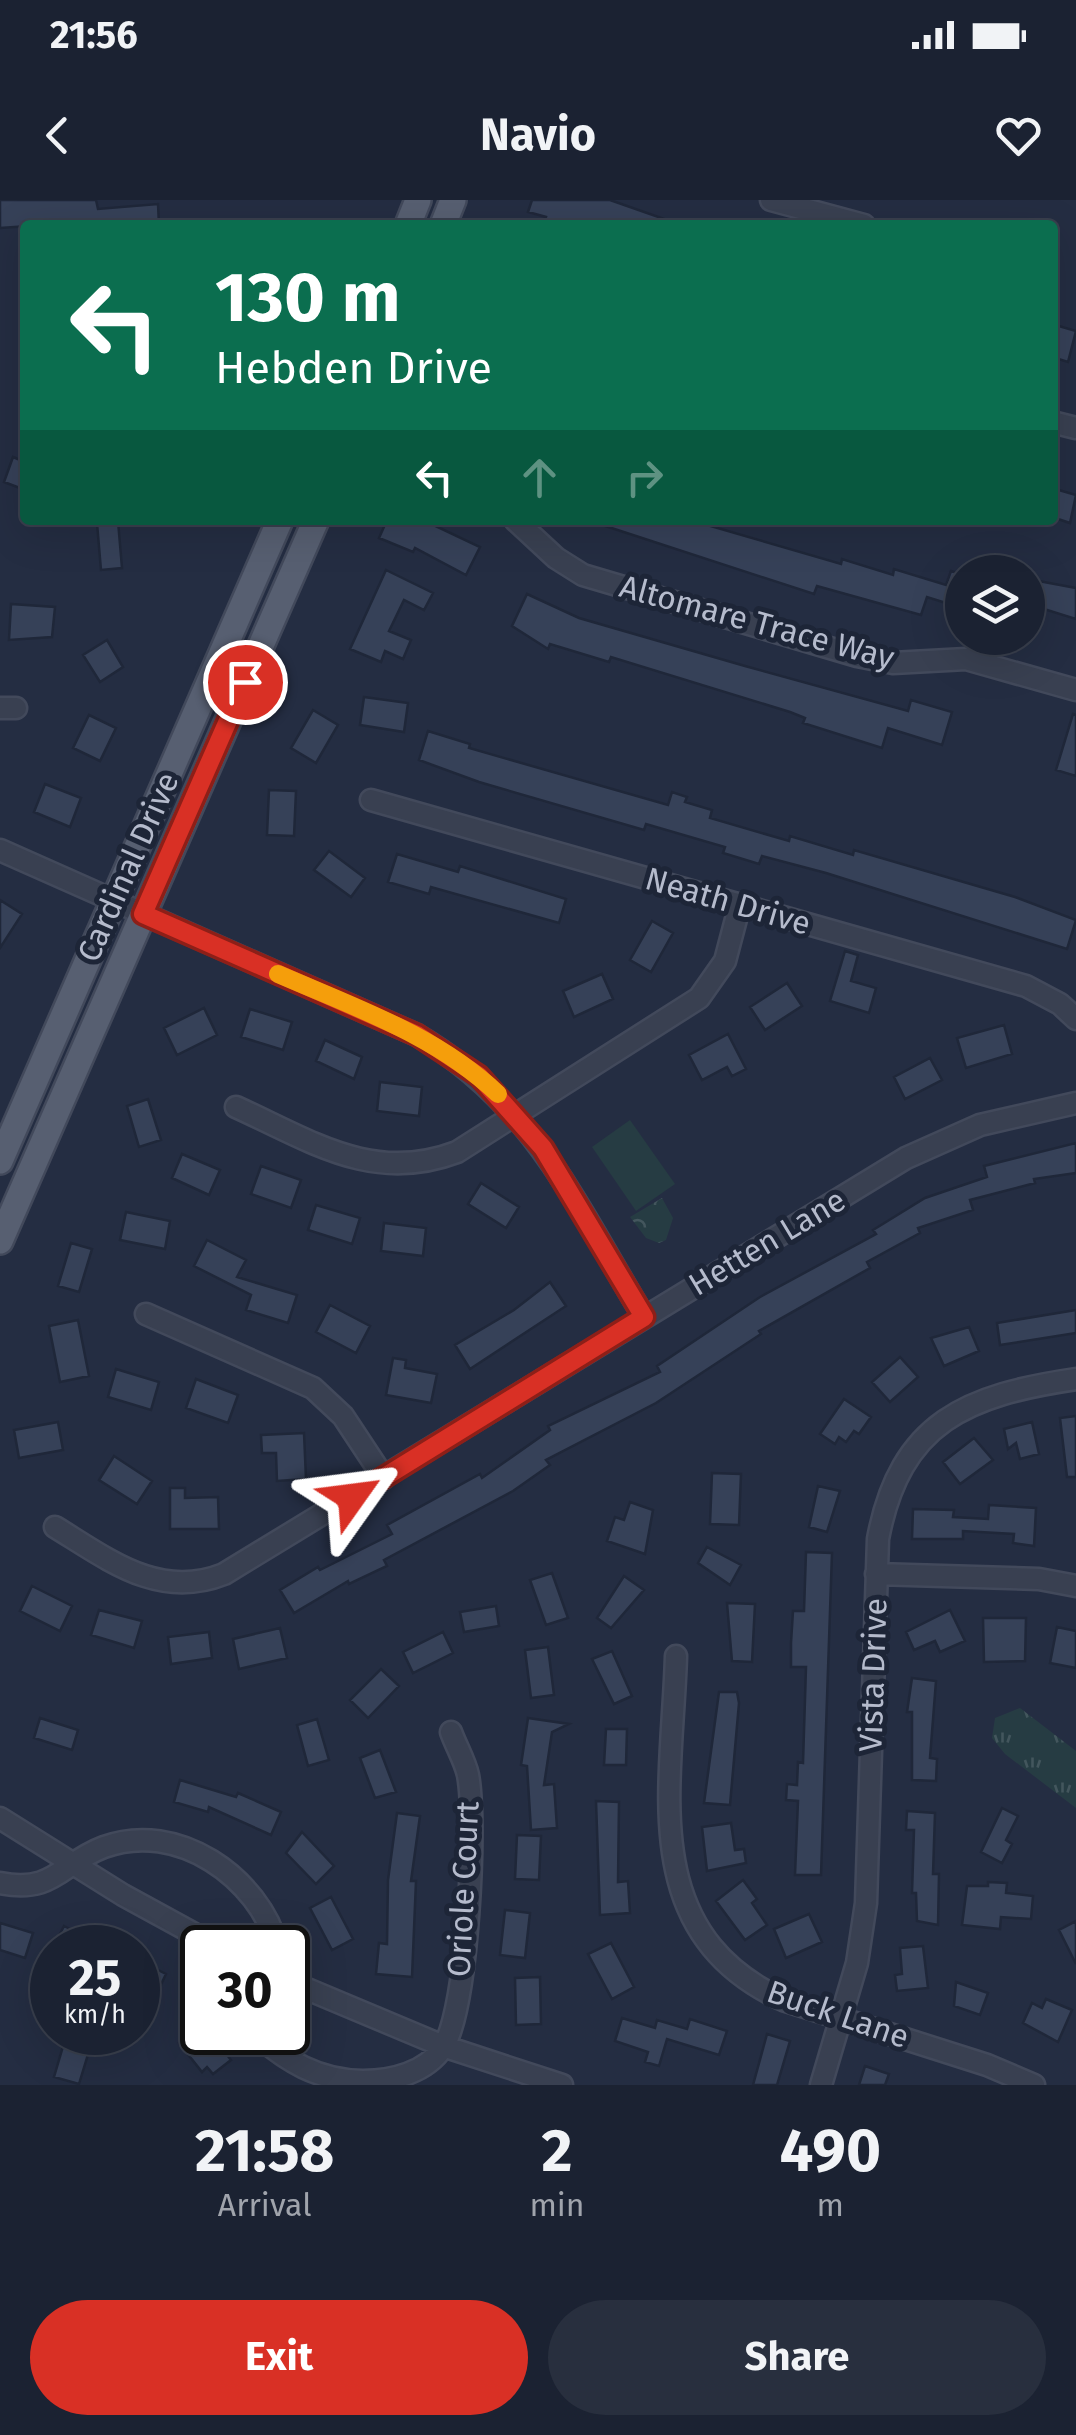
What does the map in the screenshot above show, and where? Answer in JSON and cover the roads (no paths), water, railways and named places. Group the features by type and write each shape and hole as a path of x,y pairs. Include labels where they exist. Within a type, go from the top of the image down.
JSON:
{"main road":[{"name":"Cardinal Drive","path":"0,1161 278,525"},
{"name":"Cardinal Drive","path":"0,1241 314,525"}],"street":[{"path":"771,200 845,220"},
{"name":"Altomare Trace Way","path":"520,525 556,558 583,575 857,656 893,663 966,659 1076,690"},
{"name":"Neath Drive","path":"371,800 1026,986 1060,1004 1076,1018"},
{"path":"0,850 417,1035 479,1076 518,1115 644,1317"},
{"path":"236,1107 341,1154 388,1165 435,1160 518,1115 700,998 725,961 740,904"},
{"name":"Hetten Lane","path":"55,1527 132,1573 160,1582 190,1584 224,1574 922,1150 980,1125 1076,1103"},
{"path":"146,1314 313,1388 343,1416 384,1478"},
{"name":"Vista Drive","path":"821,2085 857,1963 866,1903 878,1539 892,1488 917,1447 936,1428 976,1401 1001,1391 1076,1379"},
{"path":"876,1574 1039,1579 1076,1586"},
{"name":"Buck Lane","path":"676,1656 670,1841 685,1908 704,1940 732,1971 782,2000 987,2065 1034,2085"},
{"name":"Oriole Court","path":"444,2046 456,2012 468,1858 468,1775 451,1732"},
{"path":"0,1818 180,1925"},
{"path":"0,1883 37,1885 106,1846 131,1840 177,1846 224,1868 250,1892 266,1925"},
{"path":"310,1990 444,2046 562,2085"},
{"path":"286,2055 309,2071 356,2081 411,2072 431,2062 444,2046"}]}
